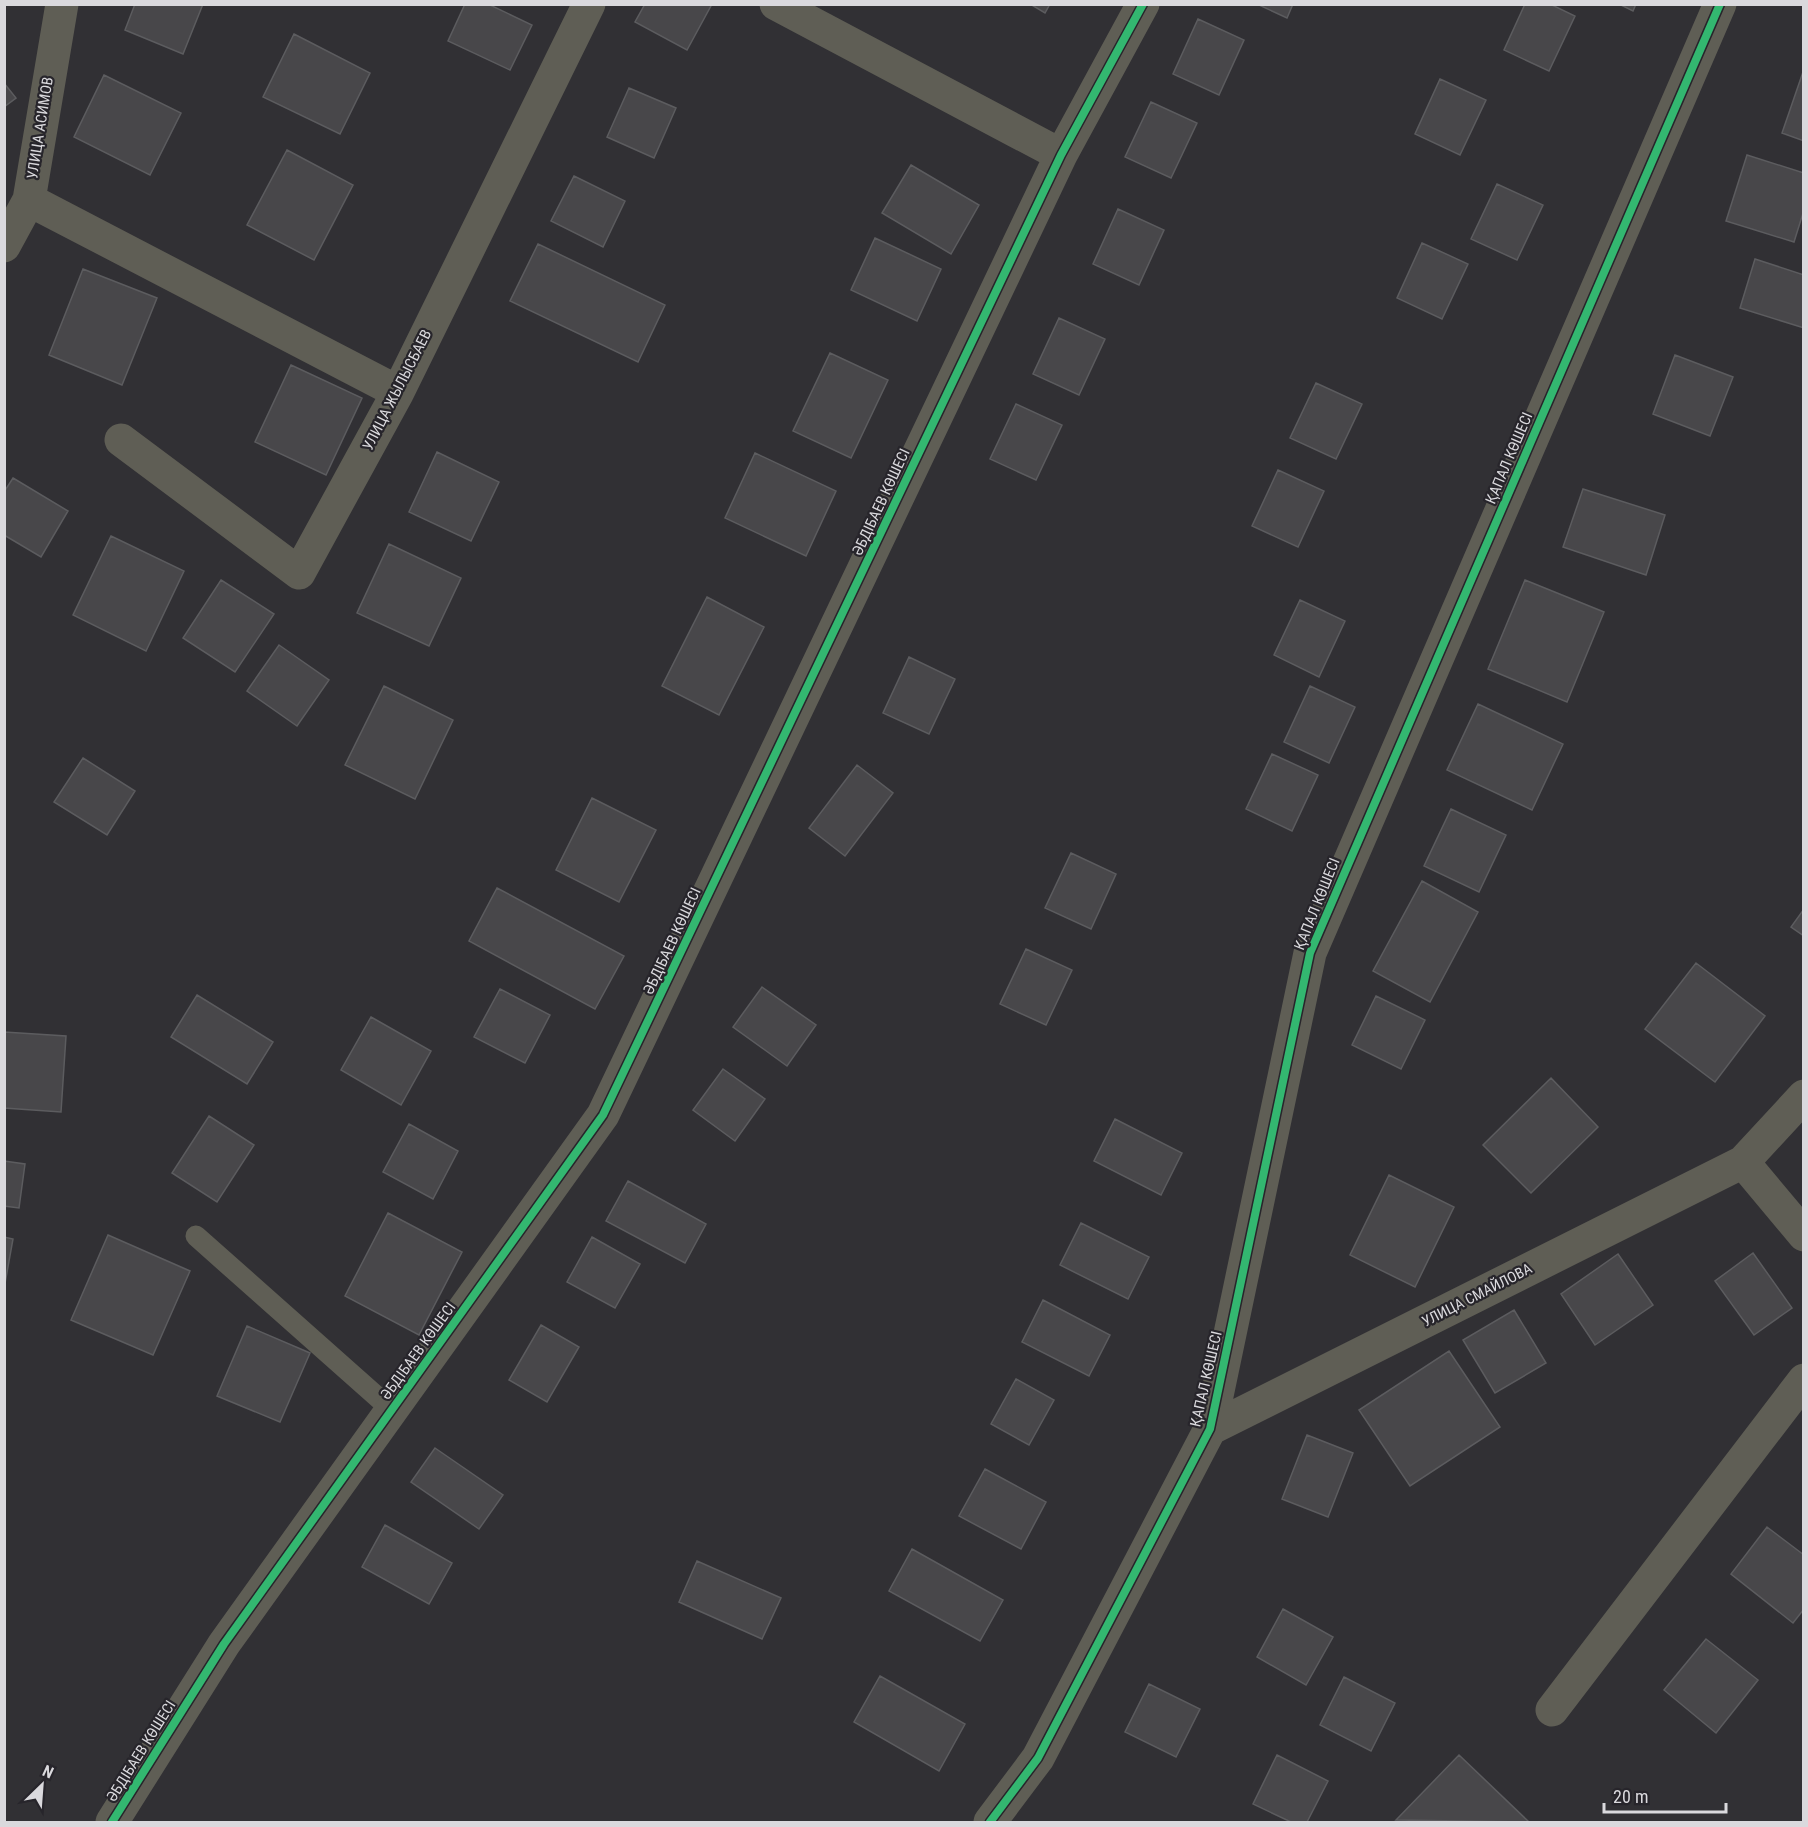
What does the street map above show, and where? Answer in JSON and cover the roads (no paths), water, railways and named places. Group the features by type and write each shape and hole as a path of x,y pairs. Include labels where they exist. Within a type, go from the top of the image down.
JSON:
{"street":[{"name":"УЛИЦА АСИМОВ","path":"4,246 29,200 62,4"},
{"name":"УЛИЦА ЖЫЛЫСБАЕВ","path":"121,440 300,573 398,392 589,4"},
{"path":"776,4 1061,155"},
{"name":"ӘБДІБАЕВ КӨШЕСІ","path":"112,1822 224,1644 603,1116 1061,155 1143,4"},
{"name":"ҚАПАЛ КӨШЕСІ","path":"990,1822 1038,1758 1210,1429 1310,953 1720,4"},
{"path":"29,200 398,392"},
{"name":"УЛИЦА СМАЙЛОВА","path":"1210,1429 1743,1162 1803,1096"},
{"path":"1743,1162 1803,1235"},
{"path":"1552,1710 1803,1380"}],"lane":[{"path":"196,1236 392,1410"}]}
